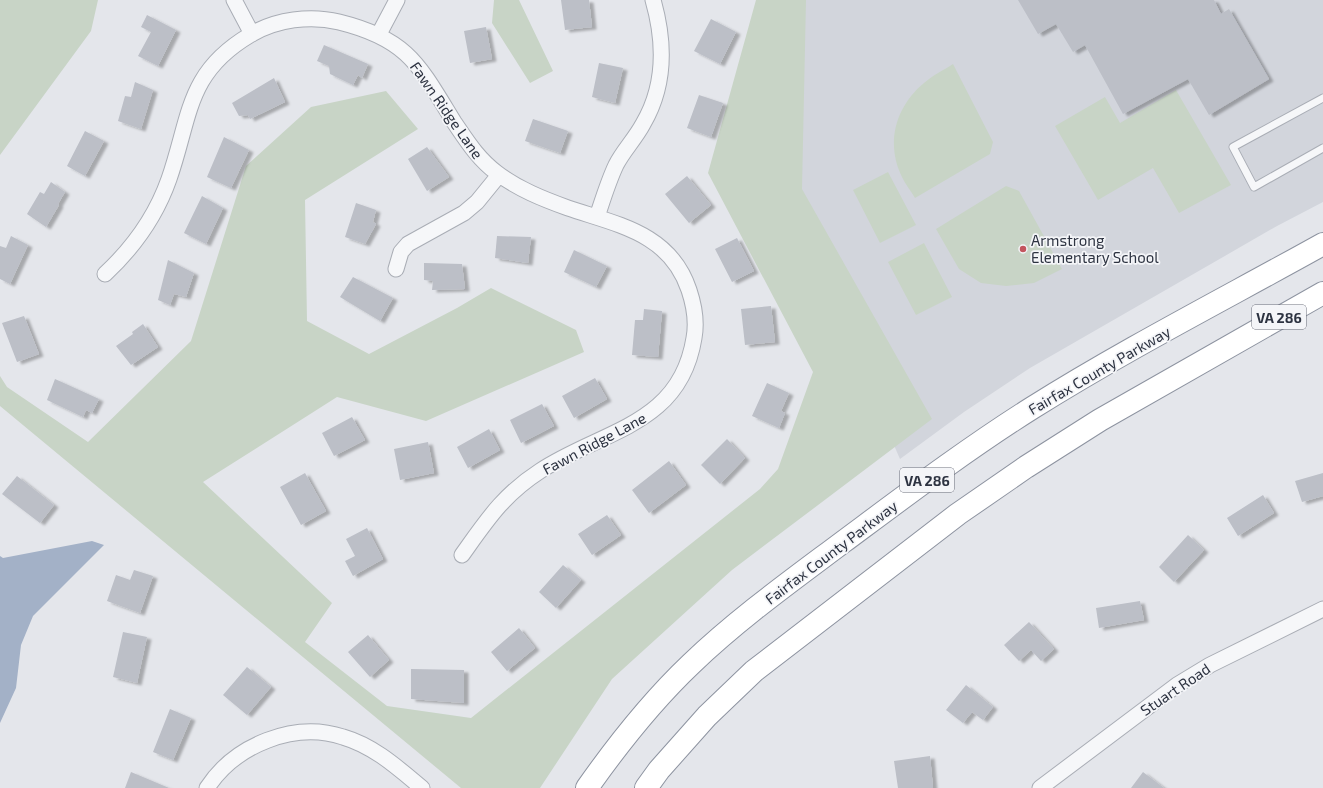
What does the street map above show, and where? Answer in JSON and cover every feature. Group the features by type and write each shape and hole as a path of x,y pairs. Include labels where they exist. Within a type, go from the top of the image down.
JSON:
{"highway":[{"name":"Fairfax County Parkway","path":"587,788 619,744 645,713 689,666 714,643 793,580 952,461 1072,384 1323,244"},
{"name":"VA 286","path":"646,788 659,770 707,716 754,671 958,514 1026,467 1100,420 1323,293"}],"street":[{"path":"234,0 252,34"},
{"path":"379,34 396,0"},
{"path":"597,217 607,184 617,163 643,125 659,88 662,42 653,0"},
{"name":"Fawn Ridge Lane","path":"105,274 123,257 140,237 156,208 169,179 190,104 198,86 211,67 227,51 252,34 266,27 286,21 307,19 330,20 360,27 379,34 410,56 424,72 470,147 484,163 499,175 537,196 631,228 649,238 672,260 686,283 693,302 696,322 692,354 685,372 674,390 661,405 645,418 555,462 518,486 496,507 462,555"},
{"path":"396,269 401,252 408,244 464,214 477,202 499,175"},
{"name":"Stuart Road","path":"1040,788 1177,685 1210,664 1323,609"},
{"path":"207,788 225,766 243,752 261,742 280,736 303,732 324,733 343,737 367,747 393,764 422,788"}],"lane":[{"path":"1323,98 1232,147 1254,187 1323,148"}],"shaded area":[{"name":"Armstrong Elementary School","path":"799,0 1323,0 1323,202 1277,226 1030,368 964,412 900,459 784,193"}],"green space":[{"path":"0,0 98,0 91,31 0,155"},
{"path":"494,0 519,0 553,71 530,83 492,23"},
{"path":"756,0 806,0 802,189 932,419 732,570 612,679 540,788 461,788 0,406 0,376 7,387 88,442 191,341 246,166 311,107 386,91 418,129 305,200 307,321 369,354 457,308 491,288 576,330 584,352 426,421 337,397 203,482 332,603 305,642 387,706 471,718 760,489 778,469 813,372 708,173"},
{"path":"953,64 993,142 990,154 915,198 903,180 897,164 894,151 896,126 900,114 914,92 924,83"},
{"path":"1176,90 1231,185 1179,213 1153,168 1098,200 1055,126 1105,97 1120,123"},
{"path":"888,172 916,225 880,243 853,190"},
{"path":"1006,186 1019,191 1062,269 1034,283 1006,286 981,283 959,269 936,229"},
{"path":"924,243 952,297 916,315 888,262"}],"water":[{"path":"92,541 104,545 33,616 21,645 16,688 0,723 0,556 3,558"}],"building":[{"path":"561,0 589,0 592,27 565,30"},
{"path":"1018,0 1214,0 1221,14 1229,9 1269,79 1209,115 1188,79 1123,114 1085,45 1073,52 1056,24 1038,34"},
{"path":"147,15 176,30 158,66 138,56 151,32 141,27"},
{"path":"711,19 736,32 720,64 694,51"},
{"path":"486,27 492,59 470,63 464,31"},
{"path":"324,45 368,64 362,78 358,75 353,85 330,74 329,66 317,61"},
{"path":"599,63 623,68 615,103 592,97"},
{"path":"274,78 285,102 250,119 248,115 239,116 232,103"},
{"path":"135,82 153,90 141,129 118,121 125,96 131,97"},
{"path":"699,95 723,103 711,137 687,128"},
{"path":"533,119 568,131 560,153 525,141"},
{"path":"85,131 104,141 85,176 67,166"},
{"path":"224,137 249,150 231,188 207,177"},
{"path":"427,147 449,177 427,191 408,159"},
{"path":"687,176 711,205 689,223 665,194"},
{"path":"51,182 65,192 46,227 27,214 40,192 44,194"},
{"path":"202,196 223,208 206,244 184,233"},
{"path":"356,203 376,210 373,222 376,224 365,244 345,237"},
{"path":"11,236 28,245 10,284 0,279 0,246 6,248"},
{"path":"497,236 531,237 528,263 495,258"},
{"path":"737,238 754,271 732,282 715,249"},
{"path":"574,250 607,266 596,287 564,272"},
{"path":"168,260 194,273 186,297 174,294 170,305 158,300"},
{"path":"424,263 462,264 465,289 432,290 433,281 424,280"},
{"path":"353,277 393,298 380,321 340,297"},
{"path":"771,306 775,342 745,345 741,309"},
{"path":"644,309 662,311 658,357 632,355 635,320 643,320"},
{"path":"24,316 39,354 17,362 2,323"},
{"path":"143,324 158,347 131,365 116,346 133,334 132,332"},
{"path":"595,378 607,399 574,418 562,396"},
{"path":"55,379 99,399 92,413 86,410 83,417 47,400"},
{"path":"767,383 789,393 781,411 785,413 779,428 752,416"},
{"path":"542,404 554,426 521,443 510,420"},
{"path":"352,417 365,440 334,456 322,433"},
{"path":"489,429 500,450 468,468 457,447"},
{"path":"727,439 745,458 720,484 701,465"},
{"path":"428,442 434,473 400,480 394,449"},
{"path":"669,461 686,485 649,513 632,490"},
{"path":"305,473 326,511 301,525 280,487"},
{"path":"1323,473 1323,496 1302,502 1295,481"},
{"path":"17,476 54,505 40,523 2,494"},
{"path":"1263,495 1274,513 1238,536 1227,518"},
{"path":"607,515 621,535 592,555 578,534"},
{"path":"367,528 383,559 353,576 345,561 355,556 346,539"},
{"path":"1188,535 1204,550 1174,582 1159,567"},
{"path":"563,565 581,580 556,608 539,592"},
{"path":"134,570 153,576 140,613 107,601 116,575 130,580"},
{"path":"1140,601 1144,620 1099,628 1096,608"},
{"path":"1029,622 1054,649 1041,661 1031,650 1019,661 1004,645"},
{"path":"519,628 535,648 507,671 491,652"},
{"path":"123,632 147,637 137,683 113,677"},
{"path":"368,635 389,660 370,677 348,652"},
{"path":"247,667 271,687 247,715 223,695"},
{"path":"411,669 464,670 464,703 411,699"},
{"path":"966,685 993,707 983,720 972,712 963,723 946,710"},
{"path":"170,709 191,718 173,760 153,752"},
{"path":"930,756 933,788 898,788 894,761"},
{"path":"131,772 169,788 125,788"},
{"path":"1143,772 1164,788 1131,788"}],"place":[{"name":"Armstrong Elementary School","path":"1023,249"}]}
